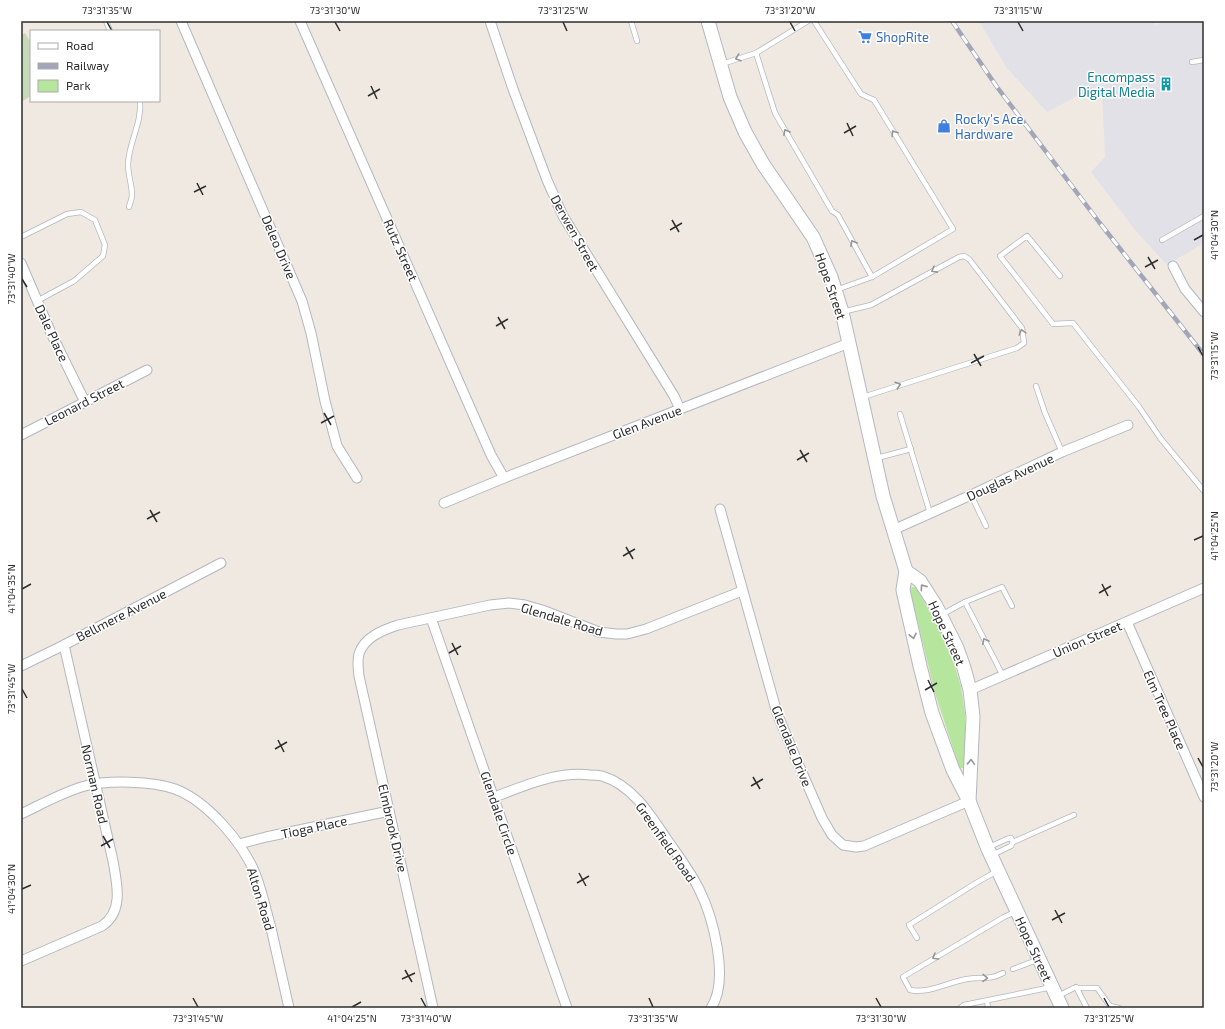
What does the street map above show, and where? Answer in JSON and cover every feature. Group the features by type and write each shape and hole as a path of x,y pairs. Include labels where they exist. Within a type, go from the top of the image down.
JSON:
{"main road":[{"name":"Hope Street","path":"708,21 730,97 745,132 763,164 813,237 835,291 842,312 883,496 906,571 903,590 918,659 932,713 952,770 969,801 997,871 1057,997"},
{"name":"Hope Street","path":"906,571 920,581 941,615 957,648 964,668 970,690 972,717 969,801"}],"street":[{"name":"Deleo Drive","path":"181,21 302,301 311,333 325,401 337,446 356,478"},
{"name":"Rutz Street","path":"300,21 491,456 504,478"},
{"name":"Derwen Street","path":"490,21 513,89 547,180 563,216 674,396 680,409"},
{"name":"Dale Place","path":"21,263 51,333 85,402"},
{"path":"1173,266 1185,289 1204,312"},
{"name":"Glen Avenue","path":"444,503 504,478 849,343"},
{"name":"Leonard Street","path":"21,435 147,370"},
{"name":"Douglas Avenue","path":"893,530 1062,452 1128,425"},
{"name":"Glendale Drive","path":"720,509 777,713 822,818 832,835 843,845 850,847 864,846 969,801"},
{"name":"Bellmere Avenue","path":"21,666 221,563"},
{"name":"Union Street","path":"970,690 1204,588"},
{"name":"Glendale Road","path":"361,649 374,635 383,630 490,605 509,603 525,605 542,610 599,632 627,634 646,629 742,591"},
{"name":"Glendale Circle","path":"431,618 567,1008"},
{"name":"Elm Tree Place","path":"1127,622 1204,797"},
{"name":"Norman Road","path":"21,961 106,924 116,908 118,896 116,878 64,645"},
{"name":"Elmbrook Drive","path":"361,649 358,663 359,676 433,1008"},
{"name":"Greenfield Road","path":"494,798 536,781 553,776 568,774 602,776 617,783 627,790 648,811 687,868 699,888 705,902 710,915 718,948 718,991 714,1004 711,1008"},
{"name":"Alton Road","path":"21,814 63,794 95,784 132,783 163,786 175,789 194,800 227,829 251,863 263,895 289,1008"},
{"name":"Tioga Place","path":"239,844 389,811"}],"lane":[{"path":"631,21 637,41"},
{"path":"720,65 756,53 808,21"},
{"path":"814,21 861,94 874,100 952,229 872,277 835,291"},
{"path":"756,53 775,113 832,211 838,215 872,277"},
{"path":"1192,62 1204,60"},
{"path":"129,207 132,196 128,165 131,144 139,121 141,110 140,102"},
{"path":"21,237 68,214 81,212 95,220 105,245 103,256 74,281 37,301"},
{"path":"1162,240 1204,216"},
{"path":"1060,276 1027,236 1000,256 1053,324 1072,323 1139,407 1160,439 1204,491"},
{"path":"842,312 871,305 959,257 964,256 969,259 1022,328 1024,336 1024,343 1017,348 861,397"},
{"path":"1036,386 1045,413 1062,452"},
{"path":"900,414 930,513"},
{"path":"875,459 910,449"},
{"path":"971,495 986,526"},
{"path":"941,615 965,602 1002,587 1012,606"},
{"path":"965,602 1003,676"},
{"path":"989,852 1011,846 1013,842 1074,815"},
{"path":"989,852 1007,839 1011,838 1013,842"},
{"path":"917,938 909,925 997,871"},
{"path":"1003,973 993,978 966,979 925,990 915,991 910,990 903,977 1004,917 1017,911"},
{"path":"1013,969 1039,959"},
{"path":"1076,987 1087,1008"},
{"path":"960,1008 964,1005 987,1001 1057,997 1076,987 1097,988 1109,1007 1119,1008"},
{"path":"987,1001 988,1008"}],"shaded area":[{"path":"979,21 1152,21 1155,25 1167,21 1204,21 1204,243 1167,265 1136,231 1091,172 1105,157 1102,89 1081,94 1047,112 1006,67"}],"green space":[{"path":"25,33 30,41 30,97 21,102 21,35"},
{"path":"912,587 916,587 941,632 954,664 961,687 965,714 965,765 963,768 960,768 959,766 935,693 910,590"}],"railway":[{"path":"952,21 997,87 1099,222 1204,355"}],"place":[{"name":"ShopRite","path":"865,37"},
{"name":"Encompass Digital Media","path":"1166,84"},
{"name":"Rocky's Ace Hardware","path":"944,126"}]}
